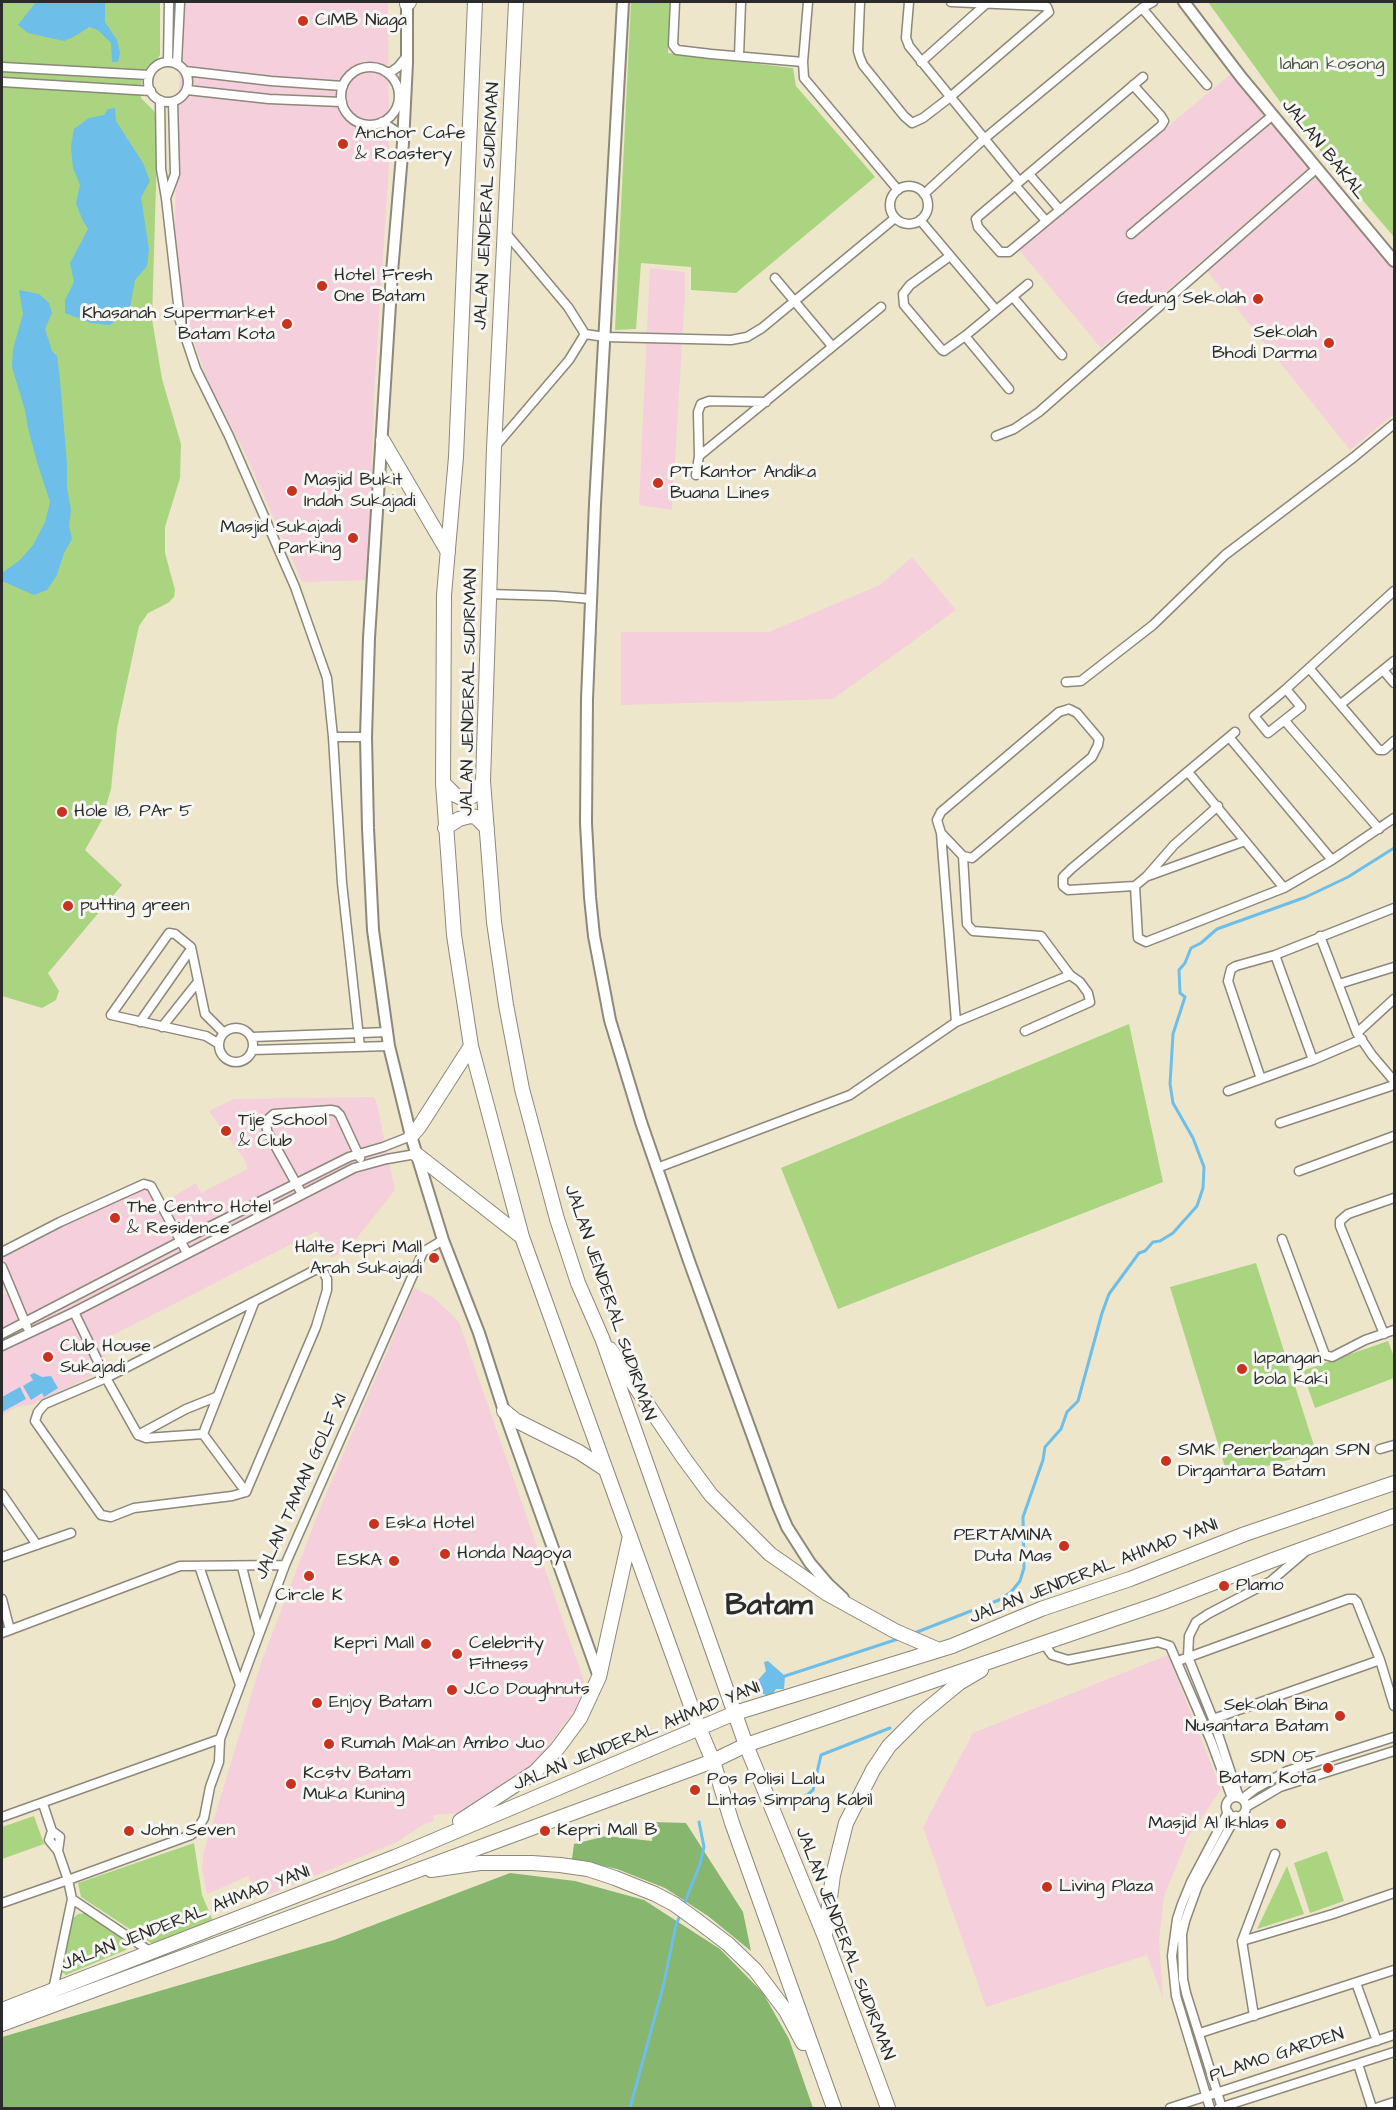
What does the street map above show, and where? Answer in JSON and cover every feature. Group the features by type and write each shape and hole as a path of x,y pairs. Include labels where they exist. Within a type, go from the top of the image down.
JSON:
{"highway":[{"name":"JALAN JENDERAL SUDIRMAN","path":"476,2 456,446 444,595 443,783 454,935 471,1046 522,1237 712,1761 832,2109"},
{"name":"JALAN JENDERAL SUDIRMAN","path":"516,2 494,448 483,781 494,921 506,1005 522,1089 556,1219 578,1282 602,1338 746,1746 825,1937 888,2109"},
{"path":"383,441 448,552"},
{"path":"443,783 455,795 466,800 476,794 483,781"},
{"path":"445,828 459,819 470,816 476,817 487,828"},
{"path":"411,1136 471,1046"},
{"path":"416,1154 522,1237"},
{"path":"602,1338 711,1495 770,1554 826,1593 895,1631 910,1638 946,1648 961,1670"},
{"path":"504,1411 515,1420 579,1452 605,1469"},
{"name":"JALAN JENDERAL AHMAD YANI","path":"2,2010 395,1857 735,1713 946,1648 1041,1609 1130,1579 1234,1538 1395,1483"},
{"name":"JALAN JENDERAL AHMAD YANI","path":"2,2024 712,1761 746,1746 961,1670 1161,1603 1395,1516"},
{"path":"395,1857 467,1818 535,1772 579,1718 599,1677 631,1535"},
{"path":"825,1937 833,1875 846,1823 873,1770 889,1746 919,1716 959,1683 998,1659"},
{"path":"406,1874 480,1863 560,1865 588,1869 615,1878 674,1905 728,1944 755,1970 786,2011 832,2109"},
{"path":"326,1883 333,1901"}],"street":[{"path":"169,2 172,63"},
{"path":"172,63 178,32 180,2"},
{"path":"407,2 403,143 392,272 369,638 366,738 373,930 389,1046 416,1154 443,1240 479,1333 504,1411 599,1677"},
{"path":"623,2 595,504 586,758 586,823 594,936 610,1020 657,1168 778,1506 798,1546 810,1563 828,1584 860,1611"},
{"path":"675,2 673,45 675,49 803,62"},
{"path":"739,56 741,2"},
{"path":"808,2 803,62 803,75 806,82 898,190"},
{"path":"860,2 858,51 863,65 909,122 915,123 949,98 1049,12 1047,7 1043,6 951,2"},
{"path":"909,2 907,42 1046,222"},
{"path":"924,194 984,140 1142,8 1153,2"},
{"name":"JALAN BAKAL","path":"1184,2 1316,168 1395,261"},
{"path":"921,62 986,4"},
{"path":"1142,8 1207,85"},
{"path":"386,72 391,72 398,67 407,56"},
{"path":"185,71 187,90 173,102 160,100 151,91 149,75 156,66 172,63 185,71 271,81 343,86"},
{"path":"2,66 149,75"},
{"path":"373,67 386,72 396,83 399,101 396,110 382,122 372,125 354,120 347,113 342,102 343,86 348,77 364,68 373,67"},
{"path":"1133,85 1164,121 1161,126 1046,222 1005,254 1000,252 978,227 976,219 1143,76"},
{"path":"2,82 151,91"},
{"path":"187,90 269,99 342,102"},
{"path":"160,100 161,169 180,321 202,384 229,436 295,587 327,678 342,883 360,1047"},
{"path":"166,198 175,174 173,102"},
{"path":"1131,234 1273,115"},
{"path":"382,122 396,131 403,143"},
{"path":"996,436 1014,429 1068,388 1316,168"},
{"path":"1029,174 1060,210"},
{"path":"903,187 915,187 924,194 928,205 927,211 920,220 907,224 895,219 890,200 898,190 903,187"},
{"path":"504,232 568,307 585,333 605,337 741,339 762,328 895,219"},
{"path":"920,220 996,310"},
{"path":"950,256 904,290 903,300 904,305 944,351 1028,284"},
{"path":"775,278 832,346"},
{"path":"1013,297 1062,355"},
{"path":"699,456 881,307"},
{"path":"494,448 569,360 585,333"},
{"path":"965,336 1010,389"},
{"path":"696,475 699,456 698,412 702,404 710,400 767,402"},
{"path":"1066,682 1081,681 1126,646 1152,625 1225,555 1354,458 1395,424"},
{"path":"1286,689 1301,707 1268,733 1254,716 1395,591"},
{"path":"489,594 592,599"},
{"path":"1341,704 1395,661"},
{"path":"1309,668 1379,750 1384,750 1395,741"},
{"path":"1383,670 1393,679"},
{"path":"941,833 963,856 972,858 1092,757 1098,745 1098,739 1077,713 1069,709 1059,712 941,812 938,820 941,833 956,1022"},
{"path":"1285,721 1379,829"},
{"path":"1218,806 1174,845 1147,876 1135,886 1068,890 1063,886 1063,877 1071,869 1232,735 1332,860"},
{"path":"333,737 366,738"},
{"path":"1188,772 1284,888"},
{"path":"1135,886 1138,938 1146,942 1284,888 1332,860 1395,818"},
{"path":"1147,876 1245,841"},
{"path":"963,856 967,924 973,931 1041,936 1070,975 1080,982 1088,993 1090,1002 1025,1031"},
{"path":"1261,1079 1228,981 1228,974 1236,966 1275,955 1395,908"},
{"path":"219,1044 206,1036 111,1015 170,933 175,934 189,945 205,1014 224,1033"},
{"path":"1280,1123 1395,1083 1360,1036 1320,936"},
{"path":"140,1022 191,949"},
{"path":"1275,955 1312,1060"},
{"path":"1339,984 1395,967"},
{"path":"657,1168 850,1095 956,1022 1070,975"},
{"path":"162,1027 197,983"},
{"path":"1228,1091 1312,1060 1360,1036 1395,999"},
{"path":"239,1028 244,1029 252,1037 252,1050 246,1059 236,1062 226,1058 219,1044 224,1033 228,1029 239,1028"},
{"path":"252,1037 388,1032"},
{"path":"252,1050 389,1046"},
{"path":"1387,1074 1395,1067"},
{"path":"302,1194 267,1131 266,1121 274,1114 336,1111 340,1114 359,1154 361,1166"},
{"path":"2,1334 297,1184 359,1154 411,1136"},
{"path":"1299,1171 1395,1136"},
{"path":"2,1346 74,1312 361,1166 416,1154"},
{"path":"2,1252 60,1222 144,1184 151,1186 188,1253"},
{"path":"1384,1334 1340,1226 1340,1221 1348,1214 1394,1200"},
{"path":"1282,1239 1325,1355 1332,1357 1365,1340 1395,1330"},
{"name":"JALAN TAMAN GOLF XI","path":"68,1880 191,1835 197,1830 204,1818 210,1787 219,1762 220,1739 285,1565 423,1252 443,1240"},
{"path":"2,1266 30,1333"},
{"path":"315,1270 320,1270 327,1280 327,1290 316,1327 246,1492 232,1496 134,1508 111,1517 101,1515 35,1421 38,1412 45,1404 106,1378 315,1270"},
{"path":"203,1434 254,1303"},
{"path":"74,1312 106,1378 138,1435 146,1438 203,1434"},
{"path":"138,1435 216,1396"},
{"path":"203,1434 246,1492"},
{"path":"1380,1449 1395,1445"},
{"path":"2,1494 37,1545"},
{"path":"2,1557 71,1533"},
{"path":"1214,1739 1213,1719 1188,1657 1189,1636 1196,1622 1271,1581 1312,1545"},
{"path":"2,1599 6,1631 180,1566 285,1565"},
{"path":"199,1566 240,1685"},
{"path":"242,1567 259,1633"},
{"path":"1178,1661 1348,1599 1357,1602 1395,1706"},
{"path":"1044,1644 1052,1655 1068,1660 1158,1642 1170,1646 1240,1800 1244,1813 1232,1814 1208,1847 1185,1897 1177,1919 1172,1956 1176,1996 1210,2109"},
{"path":"1213,1719 1380,1660"},
{"path":"1240,1800 1287,1771 1395,1737"},
{"path":"2,1817 44,1804 220,1739"},
{"path":"1232,1814 1227,1806 1240,1800 1395,1751"},
{"path":"44,1804 52,1830 49,1840 58,1851 72,1899 53,1990"},
{"path":"1221,2108 1183,1979 1182,1934 1198,1885 1232,1814"},
{"path":"1254,2016 1242,1941 1275,1854"},
{"path":"2,1903 68,1880"},
{"path":"1242,1941 1395,1893"},
{"path":"72,1899 151,1952"},
{"path":"1200,2033 1395,1970"},
{"path":"1356,1983 1377,2041"},
{"name":"PLAMO GARDEN","path":"1170,2109 1395,2035"},
{"name":"PLAMO GARDEN","path":"1221,2108 1395,2052"},
{"path":"1358,2064 1374,2109 1395,2102"},
{"path":"1300,2065 1305,2080"}],"shaded area":[{"path":"182,2 388,2 389,164 374,394 368,580 302,582 243,449 209,384 185,317 174,243"},
{"path":"1231,74 1309,168 1101,348 1019,250"},
{"name":"Sekolah Bhodi Darma","path":"1316,177 1394,271 1394,414 1350,450 1207,271"},
{"path":"650,268 685,272 672,510 639,505"},
{"path":"912,557 956,610 833,699 621,705 621,632 769,632 880,585"},
{"path":"374,1097 395,1190 348,1249 331,1258 317,1231 99,1342 110,1367 31,1405 16,1407 2,1416 2,1296 13,1291 2,1268 2,1254 149,1179 162,1203 196,1183 201,1193 248,1169 244,1159 209,1111 234,1099"},
{"name":"Kepri Mall","path":"414,1288 433,1297 459,1322 585,1684 577,1707 536,1763 461,1813 434,1815 434,1821 424,1824 397,1842 270,1894 260,1893 252,1886 248,1876 207,1894 202,1867 204,1852 261,1663 319,1511"},
{"path":"1168,1655 1221,1789 1188,1838 1164,1896 1159,1939 1163,1998 1147,1955 986,2007 923,1827 973,1733"}],"green space":[{"path":"2,2 160,2 160,55 142,73 141,98 154,111 158,119 152,319 162,379 181,444 180,478 165,527 165,553 175,590 174,597 168,603 148,613 139,626 117,729 111,789 102,820 85,850 122,885 48,973 59,991 56,1000 42,1008 2,996"},
{"path":"631,2 670,2 668,53 793,68 796,86 875,177 736,293 691,290 691,267 641,263 636,329 615,330"},
{"name":"lahan kosong","path":"1208,2 1394,2 1394,237 1289,114"},
{"path":"1129,1024 1163,1182 838,1309 781,1168"},
{"name":"lapangan bola kaki","path":"1256,1263 1316,1452 1228,1477 1170,1287"},
{"path":"1388,1341 1394,1357 1394,1378 1315,1408 1302,1371"},
{"path":"34,1816 44,1844 2,1859 2,1827"},
{"path":"653,1822 686,1823 743,1912 751,1951 708,1916 665,1888 617,1869 572,1859 574,1844 606,1836 652,1841"},
{"path":"194,1843 202,1895 213,1921 154,1945 81,1897 78,1883"},
{"path":"1327,1851 1344,1901 1310,1913 1294,1863"},
{"path":"1287,1866 1304,1914 1257,1929"},
{"path":"510,1873 575,1881 644,1900 720,1949 763,1993 789,2039 813,2108 2,2108 2,2037 334,1940"},
{"path":"86,1913 124,1939 129,1946 126,1950 66,1975 60,1968 72,1919 78,1914"}],"water":[{"path":"36,2 105,2 105,22 117,40 120,53 118,62 112,62 111,43 98,30 89,27 64,41 28,33 18,25"},
{"path":"115,108 116,121 143,163 150,181 141,197 149,249 147,266 135,280 129,313 109,325 91,323 65,313 65,300 74,282 70,263 88,229 76,203 80,185 73,168 71,146 74,129 89,118 104,115 108,109"},
{"path":"19,290 39,294 49,303 52,313 45,329 52,351 57,356 67,464 67,488 71,510 69,526 72,539 64,553 57,575 47,590 34,595 2,581 2,573 20,560 33,545 45,522 50,502 12,367 13,349 23,314"},
{"path":"34,1373 42,1377 51,1376 58,1388 44,1397 42,1393 31,1400 23,1386 33,1380 30,1375"},
{"path":"20,1387 26,1399 2,1412 2,1397"},
{"path":"768,1661 785,1676 784,1689 776,1689 772,1695 766,1695 752,1688 751,1680 759,1679 766,1671 764,1662"}],"waterway":[{"path":"912,1634 999,1600 1011,1592 1020,1581 1024,1568 1023,1517 1043,1460 1045,1447 1061,1429 1067,1412 1078,1401 1109,1294 1139,1253 1145,1251 1153,1242 1160,1241 1173,1233 1197,1206 1203,1188 1204,1167 1193,1138 1173,1103 1170,1084 1173,1034 1185,997 1180,993 1179,970 1185,963 1191,948 1201,943 1217,929 1306,897 1348,877 1394,848"},
{"path":"785,1676 898,1639"},
{"path":"798,1803 813,1790 821,1755 890,1728"},
{"path":"683,1907 700,1864 704,1847 699,1822"},
{"path":"630,2108 663,1987 676,1925 681,1913"}],"place":[{"name":"CIMB Niaga","path":"303,21"},
{"name":"Anchor Cafe & Roastery","path":"343,144"},
{"name":"Hotel Fresh One Batam","path":"322,286"},
{"name":"Gedung Sekolah","path":"1258,299"},
{"name":"Khasanah Supermarket Batam Kota","path":"287,324"},
{"name":"Sekolah Bhodi Darma","path":"1329,343"},
{"name":"PT Kantor Andika Buana Lines","path":"658,483"},
{"name":"Masjid Bukit Indah Sukajadi","path":"292,491"},
{"name":"Masjid Sukajadi Parking","path":"353,538"},
{"name":"Hole 18, PAr 5","path":"62,812"},
{"name":"putting green","path":"68,906"},
{"name":"Tije School & Club","path":"226,1131"},
{"name":"The Centro Hotel & Residence","path":"115,1218"},
{"name":"Halte Kepri Mall Arah Sukajadi","path":"434,1258"},
{"name":"Club House Sukajadi","path":"48,1357"},
{"name":"lapangan bola kaki","path":"1242,1369"},
{"name":"SMK Penerbangan SPN Dirgantara Batam","path":"1166,1461"},
{"name":"Eska Hotel","path":"374,1524"},
{"name":"PERTAMINA Duta Mas","path":"1064,1546"},
{"name":"Honda Nagoya","path":"445,1554"},
{"name":"ESKA","path":"394,1561"},
{"name":"Circle K","path":"309,1576"},
{"name":"Plamo","path":"1224,1586"},
{"name":"Kepri Mall","path":"426,1644"},
{"name":"Celebrity Fitness","path":"457,1654"},
{"name":"J.Co Doughnuts","path":"452,1690"},
{"name":"Enjoy Batam","path":"317,1703"},
{"name":"Sekolah Bina Nusantara Batam","path":"1340,1716"},
{"name":"Rumah Makan Ambo Juo","path":"329,1744"},
{"name":"SDN 05 Batam Kota","path":"1328,1768"},
{"name":"Kcstv Batam Muka Kuning","path":"291,1784"},
{"name":"Pos Polisi Lalu Lintas Simpang Kabil","path":"695,1790"},
{"name":"Masjid Al Ikhlas","path":"1281,1824"},
{"name":"John Seven","path":"129,1831"},
{"name":"Kepri Mall B","path":"545,1831"},
{"name":"Living Plaza","path":"1047,1887"}],"district":[{"name":"Batam","path":"769,1608"}]}
